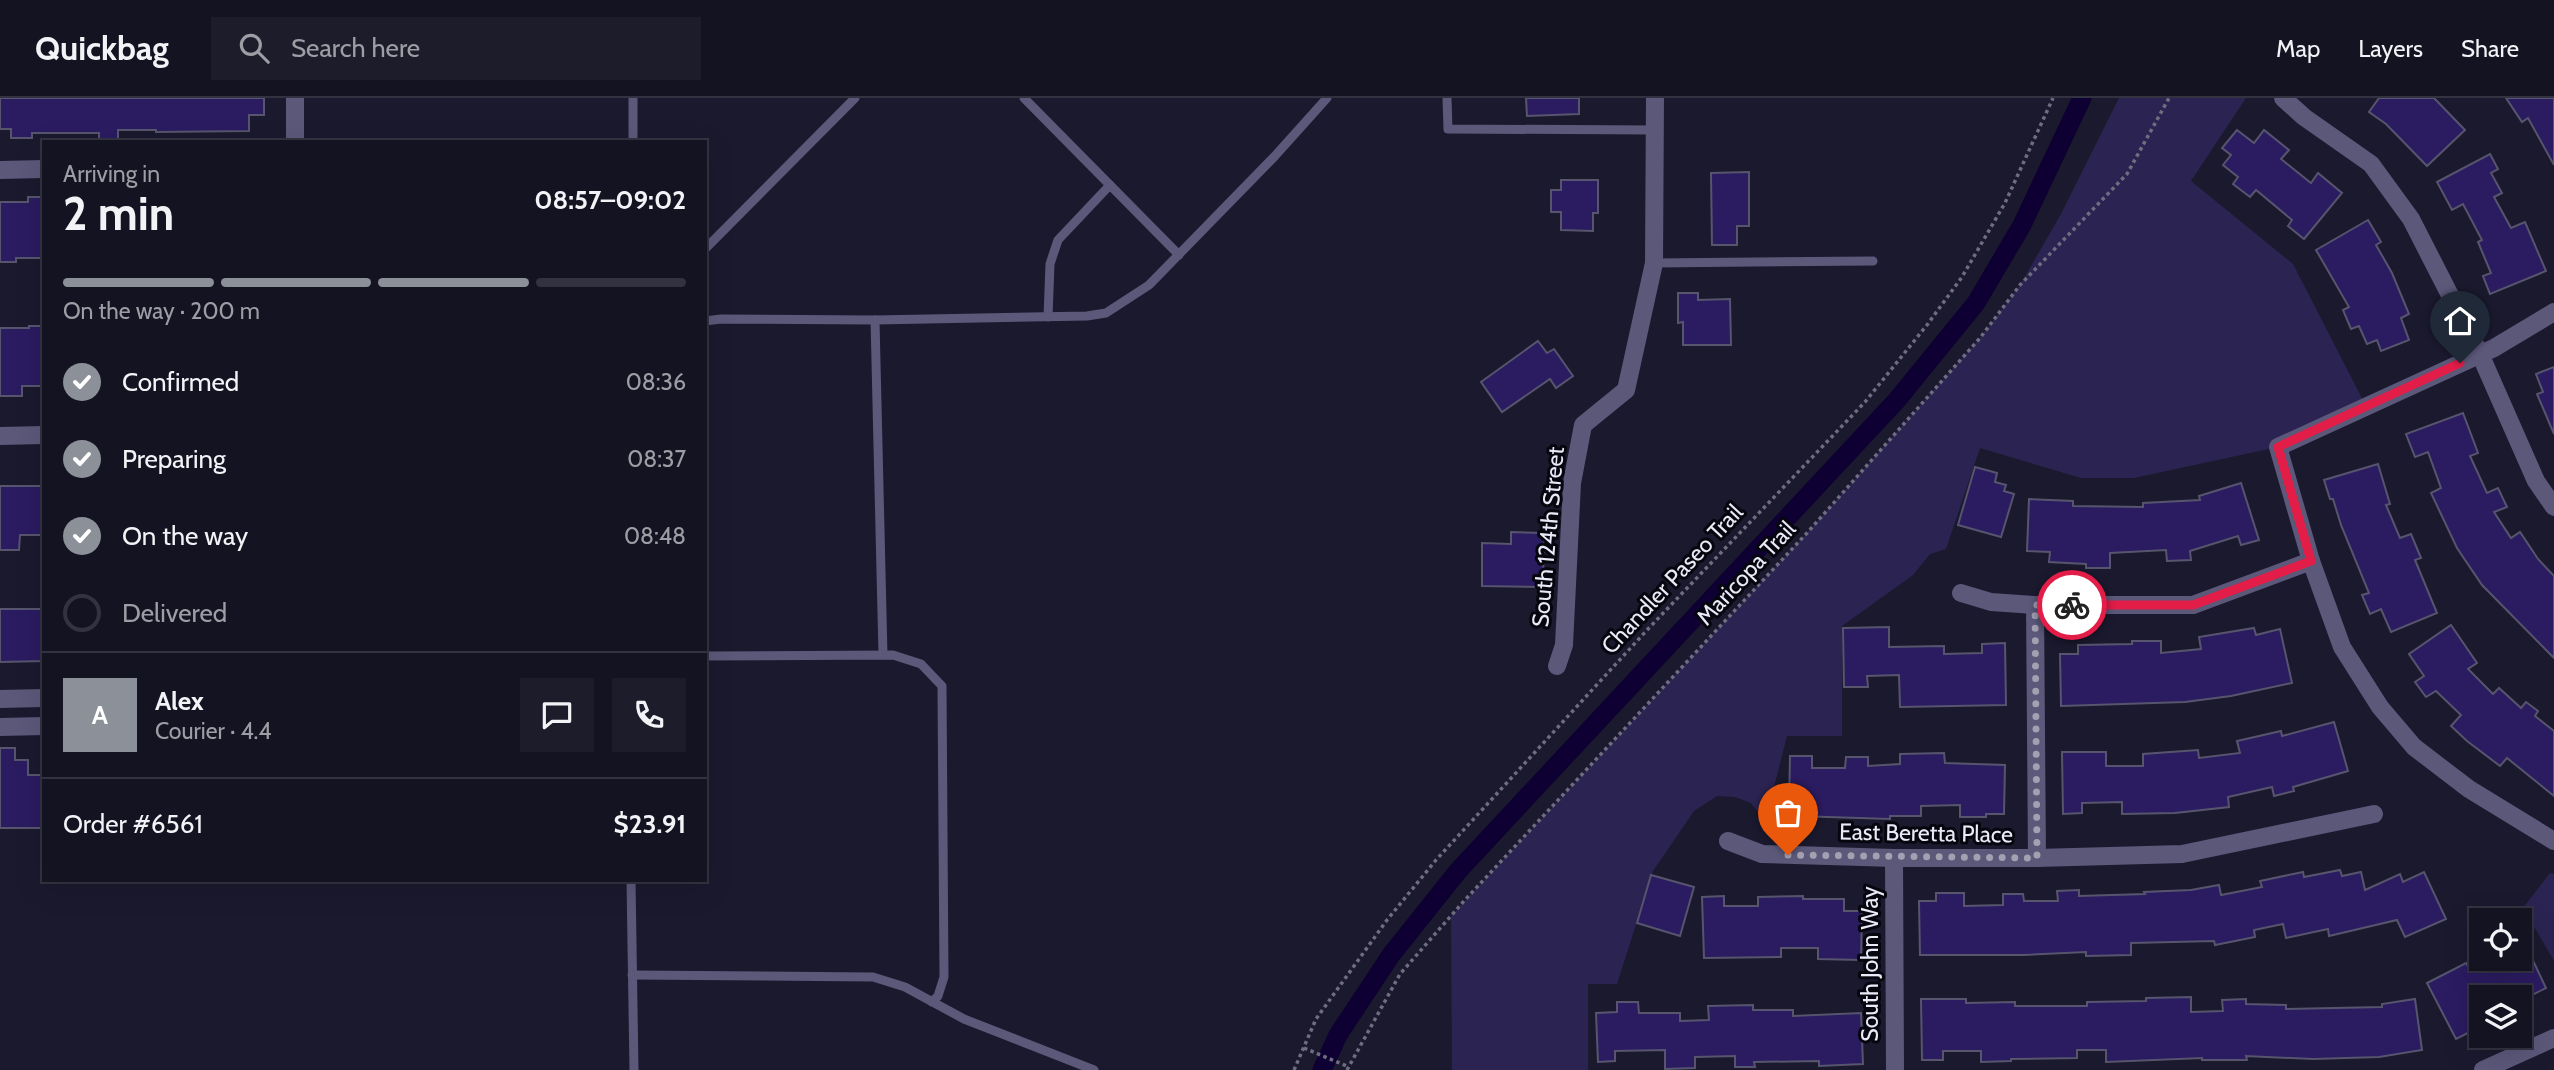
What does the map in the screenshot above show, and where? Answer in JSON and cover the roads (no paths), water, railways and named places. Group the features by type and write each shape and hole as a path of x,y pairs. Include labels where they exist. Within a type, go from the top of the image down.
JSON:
{"street":[{"path":"295,98 295,140"},
{"name":"South 124th Street","path":"1557,666 1564,645 1572,483 1583,425 1626,390 1654,262 1655,98"},
{"path":"2283,98 2304,117 2371,164 2412,219 2480,354 2536,481 2554,507"},
{"path":"0,170 42,169"},
{"path":"2554,312 2480,354 2278,447 2311,561 2342,647 2380,707 2414,747 2469,789 2554,841"},
{"path":"0,436 42,435"},
{"path":"1961,593 1991,602 2035,605 2193,605 2311,561"},
{"path":"2035,605 2037,858"},
{"path":"0,699 37,698 37,726 0,727"},
{"name":"East Beretta Place","path":"1728,842 1762,855 2037,858 2182,854 2374,814"},
{"name":"South John Way","path":"1894,858 1895,1070"},
{"path":"2483,1070 2554,1038"}],"lane":[{"path":"633,140 634,98"},
{"path":"707,247 855,98"},
{"path":"1024,98 1179,255"},
{"path":"707,321 721,318 875,320 1048,317 1106,313 1149,285 1274,157 1327,98"},
{"path":"1447,98 1448,129 1655,130"},
{"path":"1048,317 1050,264 1058,240 1110,185"},
{"path":"1654,262 1872,261"},
{"path":"875,320 883,655"},
{"path":"707,656 893,655 920,664 942,686 944,977 938,996 932,1002"},
{"path":"631,882 634,1070"},
{"path":"632,975 873,977 905,988 964,1019 1094,1070"}],"waterway":[{"path":"1322,1070 1338,1035 1391,955 1458,871 1897,400 1976,303 2022,225 2082,98"}]}
